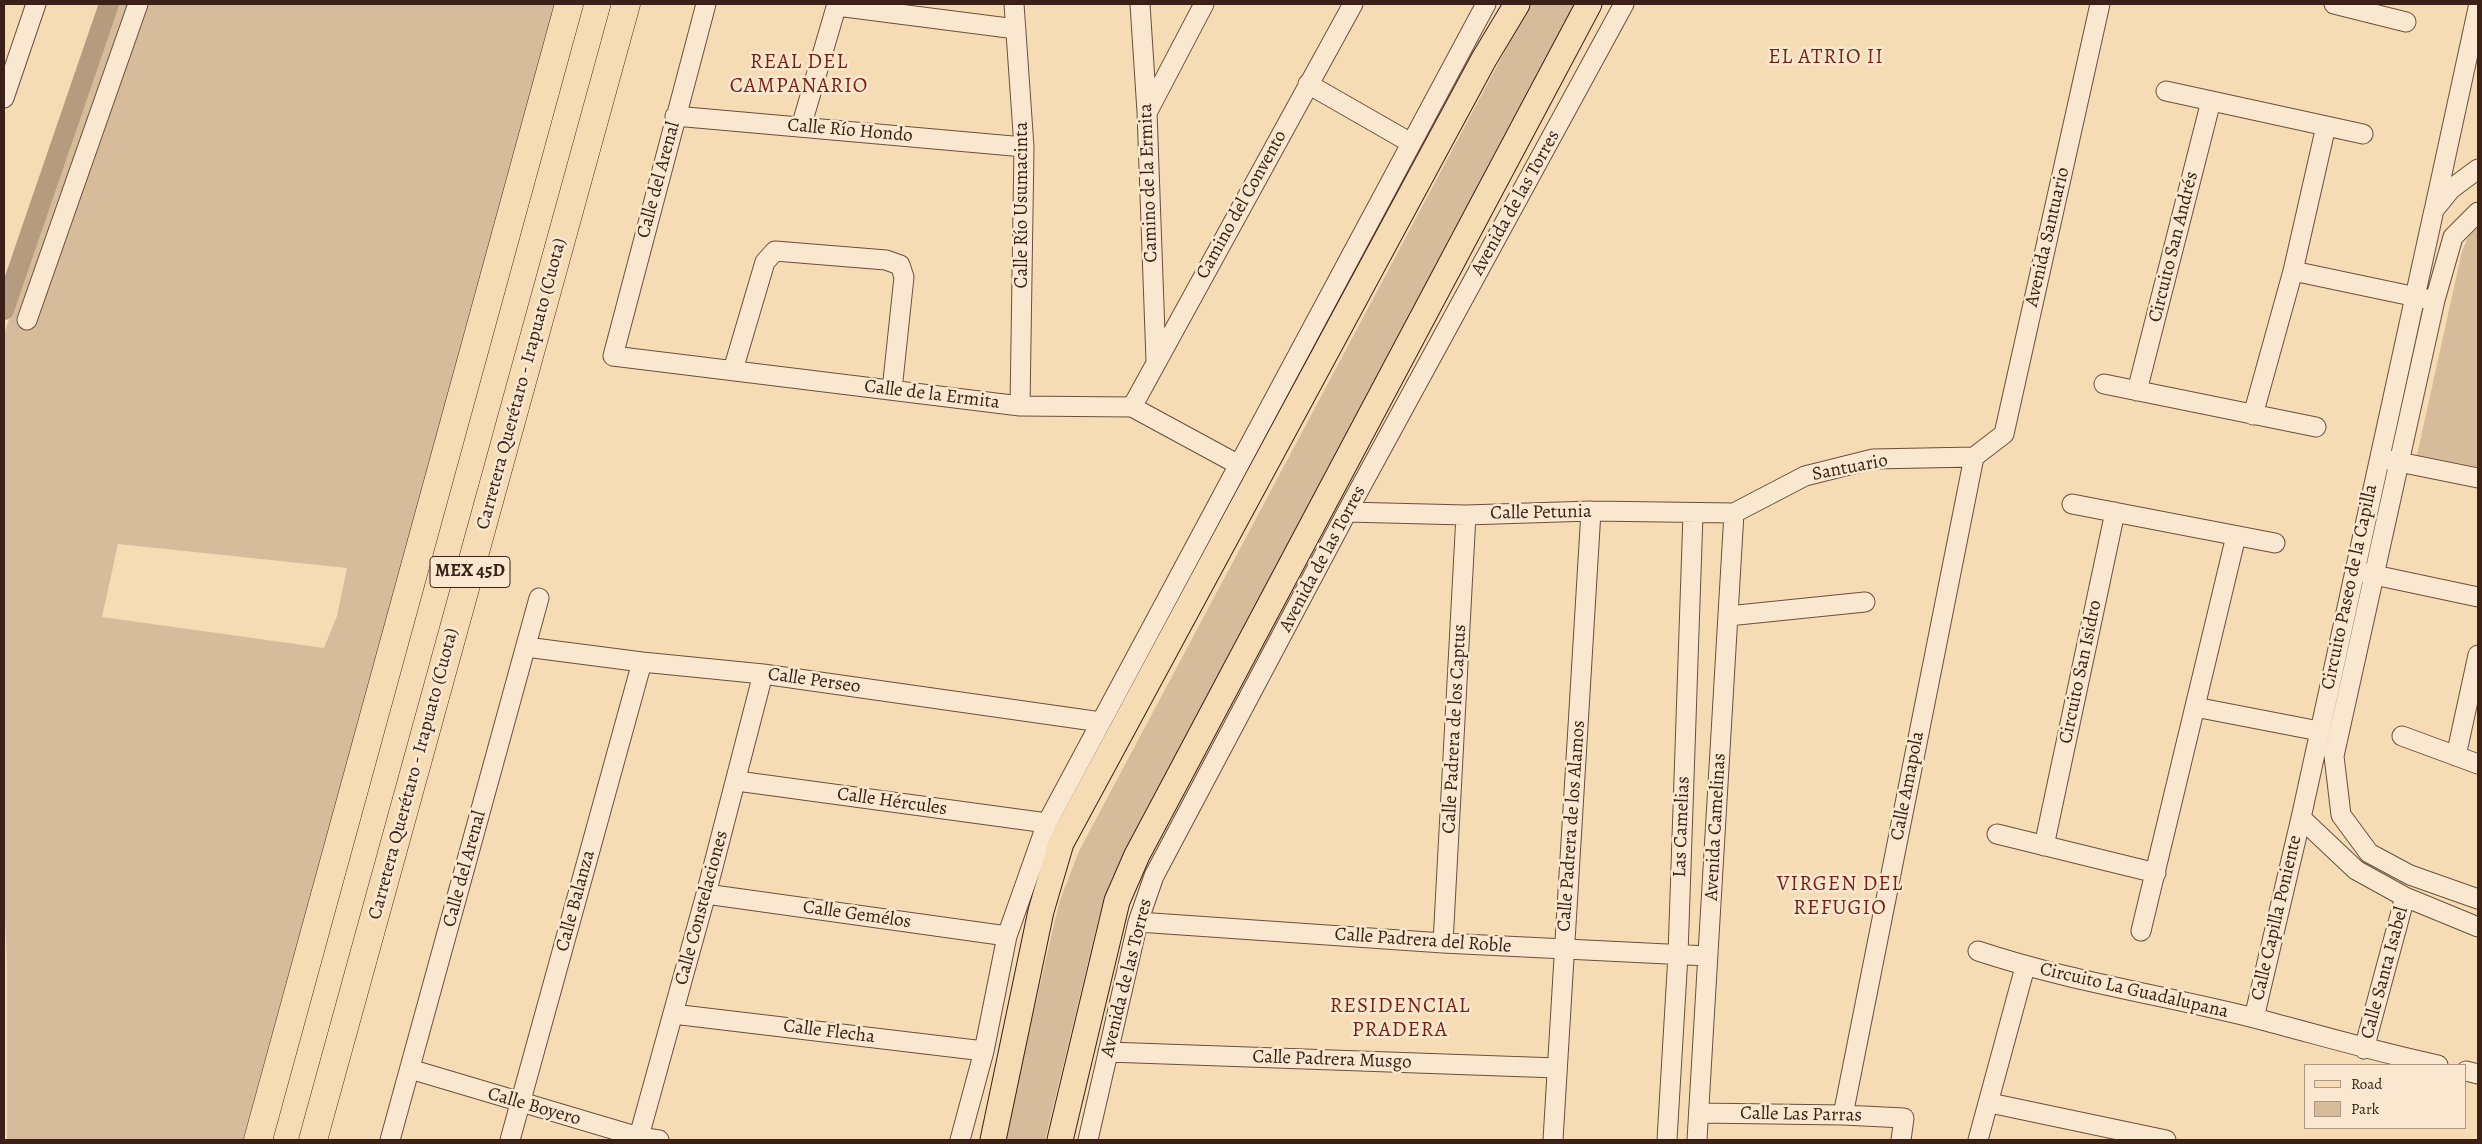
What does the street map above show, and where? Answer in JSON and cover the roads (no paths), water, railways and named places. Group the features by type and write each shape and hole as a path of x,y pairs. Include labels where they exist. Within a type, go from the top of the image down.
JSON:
{"highway":[{"name":"MEX 45D","path":"258,1140 569,4"},
{"name":"Carretera Querétaro - Irapuato (Cuota)","path":"313,1140 626,4"}],"main road":[{"path":"993,1140 1041,911 1061,844 1484,59 1516,4"},
{"name":"Avenida de las Torres","path":"1060,1140 1117,901 1137,855 1589,4"}],"street":[{"path":"4,98 36,4"},
{"path":"27,320 138,4"},
{"name":"Calle del Arenal","path":"613,356 706,4"},
{"name":"Calle Río Usumacinta","path":"1014,4 1024,147 1020,406"},
{"name":"Camino de la Ermita","path":"1140,4 1147,112 1156,362"},
{"path":"1147,112 1204,4"},
{"name":"Camino del Convento","path":"1132,407 1353,4"},
{"path":"960,1140 984,1051 1007,936 1047,823 1486,4"},
{"name":"Avenida de las Torres","path":"1088,1140 1138,922 1154,876 1347,512 1624,4"},
{"name":"Avenida Santuario","path":"1974,457 2004,434 2100,4"},
{"path":"801,126 837,5 1016,29"},
{"path":"2344,5 2406,22"},
{"path":"2434,210 2478,8"},
{"path":"1308,84 1411,143"},
{"path":"2166,92 2364,134"},
{"name":"Circuito San Andrés","path":"2137,391 2211,101"},
{"name":"Calle Río Hondo","path":"675,116 1024,147"},
{"path":"2253,414 2293,271 2326,126"},
{"name":"Circuito Paseo de la Capilla","path":"2301,818 2434,210 2451,189 2478,169"},
{"name":"Circuito Paseo de la Capilla","path":"2478,212 2452,237 2436,300 2334,756 2341,815 2369,853 2410,875 2478,899"},
{"path":"733,370 765,262 775,251 886,260 900,264 904,277 892,390"},
{"path":"2293,271 2436,300"},
{"name":"Calle de la Ermita","path":"613,356 1020,406 1132,407 1239,465"},
{"path":"2104,384 2316,428"},
{"name":"Santuario","path":"1734,513 1805,476 1873,459 1974,457"},
{"name":"Calle Amapola","path":"1843,1115 1974,457"},
{"path":"2379,457 2478,478"},
{"path":"2072,504 2275,543"},
{"name":"Calle Petunia","path":"1347,512 1466,515 1591,511 1693,514 1734,513"},
{"name":"Calle Padrera de los Alamos","path":"1553,1140 1591,511"},
{"name":"Circuito San Isidro","path":"2044,846 2115,512"},
{"name":"Avenida Camelinas","path":"1697,1140 1734,513"},
{"name":"Las Camelias","path":"1667,1140 1678,955 1693,514"},
{"name":"Calle Padrera de los Captus","path":"1443,943 1466,515"},
{"path":"2141,931 2236,536"},
{"path":"2354,570 2478,597"},
{"name":"Calle del Arenal","path":"390,1140 540,598"},
{"path":"1728,616 1865,602"},
{"name":"Calle Perseo","path":"526,647 642,662 763,674 1101,722"},
{"path":"2456,756 2478,655"},
{"name":"Calle Balanza","path":"510,1140 642,662"},
{"name":"Calle Constelaciones","path":"638,1139 737,781 763,674"},
{"path":"2194,707 2319,731"},
{"path":"2402,736 2478,764"},
{"name":"Calle Hércules","path":"737,781 1047,823"},
{"path":"2301,818 2356,870 2405,897 2478,927"},
{"name":"Calle Capilla Poniente","path":"2254,1018 2301,818"},
{"path":"1997,834 2156,872"},
{"name":"Calle Gemélos","path":"706,894 1007,936"},
{"name":"Calle Santa Isabel","path":"2364,1049 2405,897"},
{"name":"Calle Padrera del Roble","path":"1138,922 1443,943 1708,956"},
{"path":"1978,951 2025,967"},
{"name":"Circuito La Guadalupana","path":"1978,1140 1990,1103 2025,967 2254,1018 2364,1049 2433,1064"},
{"name":"Calle Flecha","path":"673,1014 984,1051"},
{"name":"Calle Padrera Musgo","path":"1108,1052 1557,1068"},
{"name":"Calle Boyero","path":"410,1069 638,1139 659,1140"},
{"path":"1990,1103 2166,1140"},
{"name":"Calle Las Parras","path":"1699,1113 1843,1115 1904,1118 1902,1140"}],"waterway":[{"path":"4,310 109,4"}],"district":[{"name":"EL ATRIO II","path":"1826,58"},
{"name":"REAL DEL CAMPANARIO","path":"799,75"},
{"name":"VIRGEN DEL REFUGIO","path":"1840,897"},
{"name":"RESIDENCIAL PRADERA","path":"1400,1019"}]}
